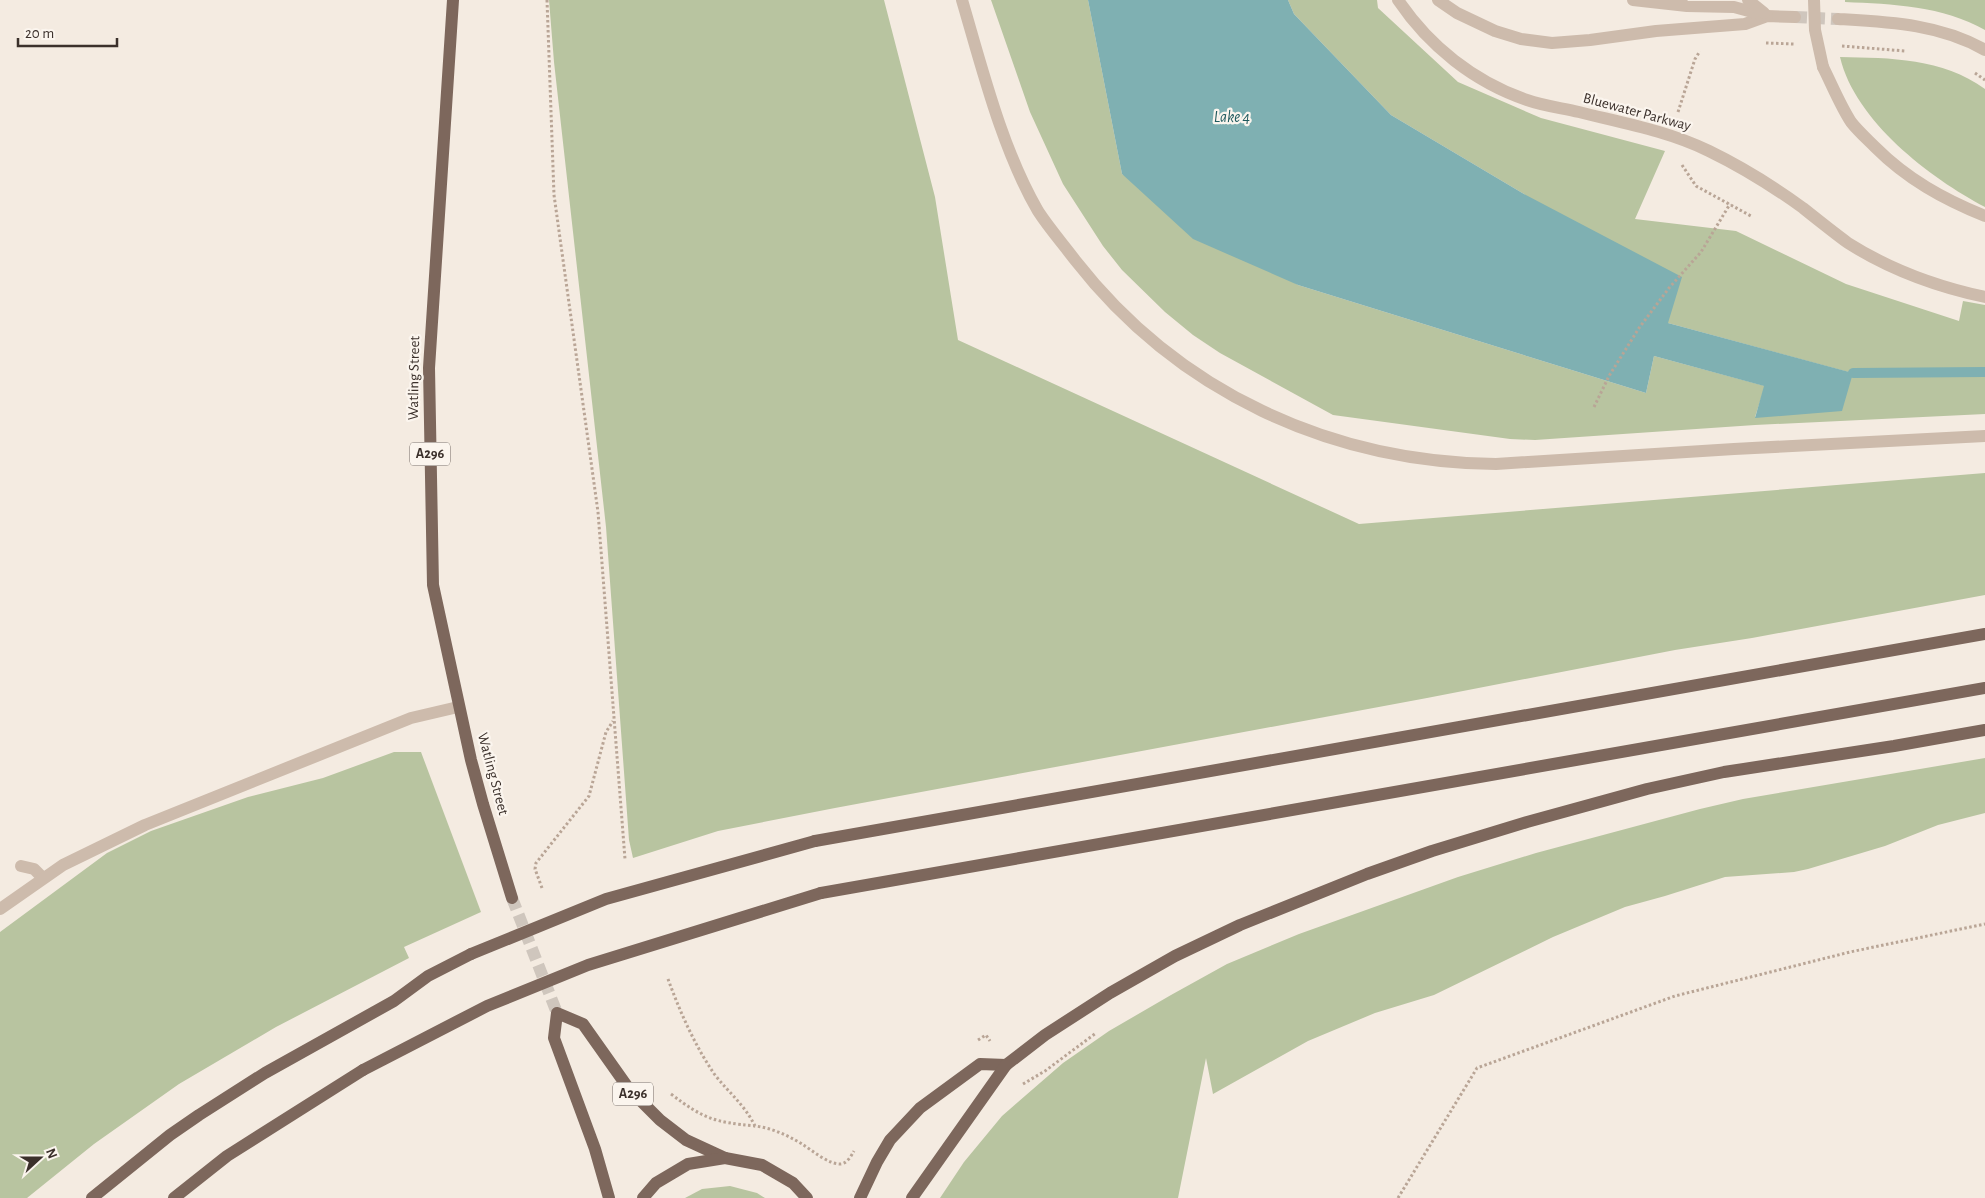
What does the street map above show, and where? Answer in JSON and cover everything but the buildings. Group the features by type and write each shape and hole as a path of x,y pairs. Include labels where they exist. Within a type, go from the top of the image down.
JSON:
{"main road":[{"name":"Watling Street","path":"453,0 429,368 433,585 458,706 483,804 512,898"},
{"path":"92,1198 199,1114 265,1073 394,1001 428,976 471,954 616,896 815,841 1985,634"},
{"path":"174,1198 227,1156 363,1070 487,1006 588,965 821,893 1985,688"},
{"path":"912,1198 1006,1065 1077,1012 1143,974 1208,940 1295,902 1423,854 1581,807 1697,777 1985,730"},
{"name":"A296","path":"608,1198 595,1149 554,1038 557,1013 583,1024 629,1089 660,1120 686,1140 726,1158"},
{"path":"860,1198 890,1140 920,1108 980,1064 1006,1065"},
{"path":"643,1198 656,1183 688,1164 726,1158 762,1165 793,1183 807,1198"}],"street":[{"path":"962,0 1006,139 1023,181 1046,222 1094,285 1139,330 1201,377 1251,406 1304,430 1378,451 1436,461 1469,464 1985,436"},
{"name":"Bluewater Parkway","path":"1398,0 1413,22 1443,53 1491,84 1527,100 1670,134 1694,144 1760,179 1849,243 1888,264 1950,288 1985,297"},
{"path":"1438,0 1463,16 1495,31 1521,39 1552,43 1665,30 1744,24 1768,16"},
{"path":"1633,0 1687,6 1734,7 1768,16 1795,17"},
{"path":"1748,0 1768,16"},
{"path":"1814,0 1815,30 1823,67 1853,124 1882,154 1912,179 1954,204 1985,216"},
{"path":"1838,19 1924,27 1973,43 1985,50"},
{"path":"0,908 80,855 154,821 411,718 458,706"},
{"path":"20,866 34,869 43,878"}],"path":[{"path":"546,0 554,195 598,512 625,859"},
{"path":"1759,43 1797,44"},
{"path":"1840,46 1913,52"},
{"path":"1678,112 1695,59 1699,52 1704,49"},
{"path":"1972,72 1985,80"},
{"path":"1678,158 1694,185 1751,216"},
{"path":"1594,407 1609,376 1639,328 1669,288 1701,252 1730,204"},
{"path":"542,888 536,863 589,796 606,732 614,721"},
{"path":"1398,1198 1477,1068 1675,996 1850,952 1985,924"},
{"path":"668,978 704,1058 716,1076 738,1100 755,1126"},
{"path":"1019,1086 1045,1071 1098,1031"},
{"path":"975,1042 986,1035"},
{"path":"670,1094 706,1118 724,1123 772,1129 786,1135 820,1156 839,1164 847,1161 858,1144"}],"green space":[{"path":"549,0 884,0 935,197 958,340 1359,524 1985,473 1985,595 1752,638 1675,650 835,808 718,831 633,858 629,840 606,527 554,62"},
{"path":"991,0 1088,0 1122,174 1298,285 1646,393 1654,356 1765,386 1755,417 1852,373 1668,323 1524,194 1391,115 1294,14 1288,0 1377,0 1378,8 1458,82 1541,118 1665,151 1635,219 1736,231 1846,284 1959,321 1963,301 1985,305 1985,414 1755,425 1535,440 1510,439 1333,415 1220,353 1193,335 1165,312 1122,270 1103,246 1063,184 1030,112"},
{"path":"1845,0 1985,0 1985,30 1969,22 1935,11 1899,5 1845,2"},
{"path":"1840,57 1897,59 1934,66 1969,79 1985,89 1985,207 1919,164 1878,125 1861,103 1848,81"},
{"path":"394,752 421,752 481,912 404,947 409,958 276,1027 179,1084 94,1144 27,1198 0,1198 0,932 107,853 151,831 248,797 323,778"},
{"path":"1985,758 1985,813 1938,825 1885,846 1808,869 1794,872 1725,877 1625,907 1553,937 1434,995 1375,1013 1308,1041 1213,1094 1206,1058 1178,1198 940,1198 964,1162 1002,1116 1063,1063 1109,1031 1227,964 1299,934 1458,877 1536,853 1743,799"},
{"path":"730,1186 757,1193 765,1198 685,1198 702,1189"}],"water":[{"name":"Lake 4","path":"1088,0 1288,0 1294,14 1391,115 1524,194 1682,277 1668,323 1853,373 1842,411 1755,418 1764,386 1654,356 1646,393 1298,285 1193,239 1122,174"}],"waterway":[{"path":"1853,373 1985,372"}],"tunnel":[{"path":"1795,17 1838,19"},
{"path":"512,898 557,1013"}]}
